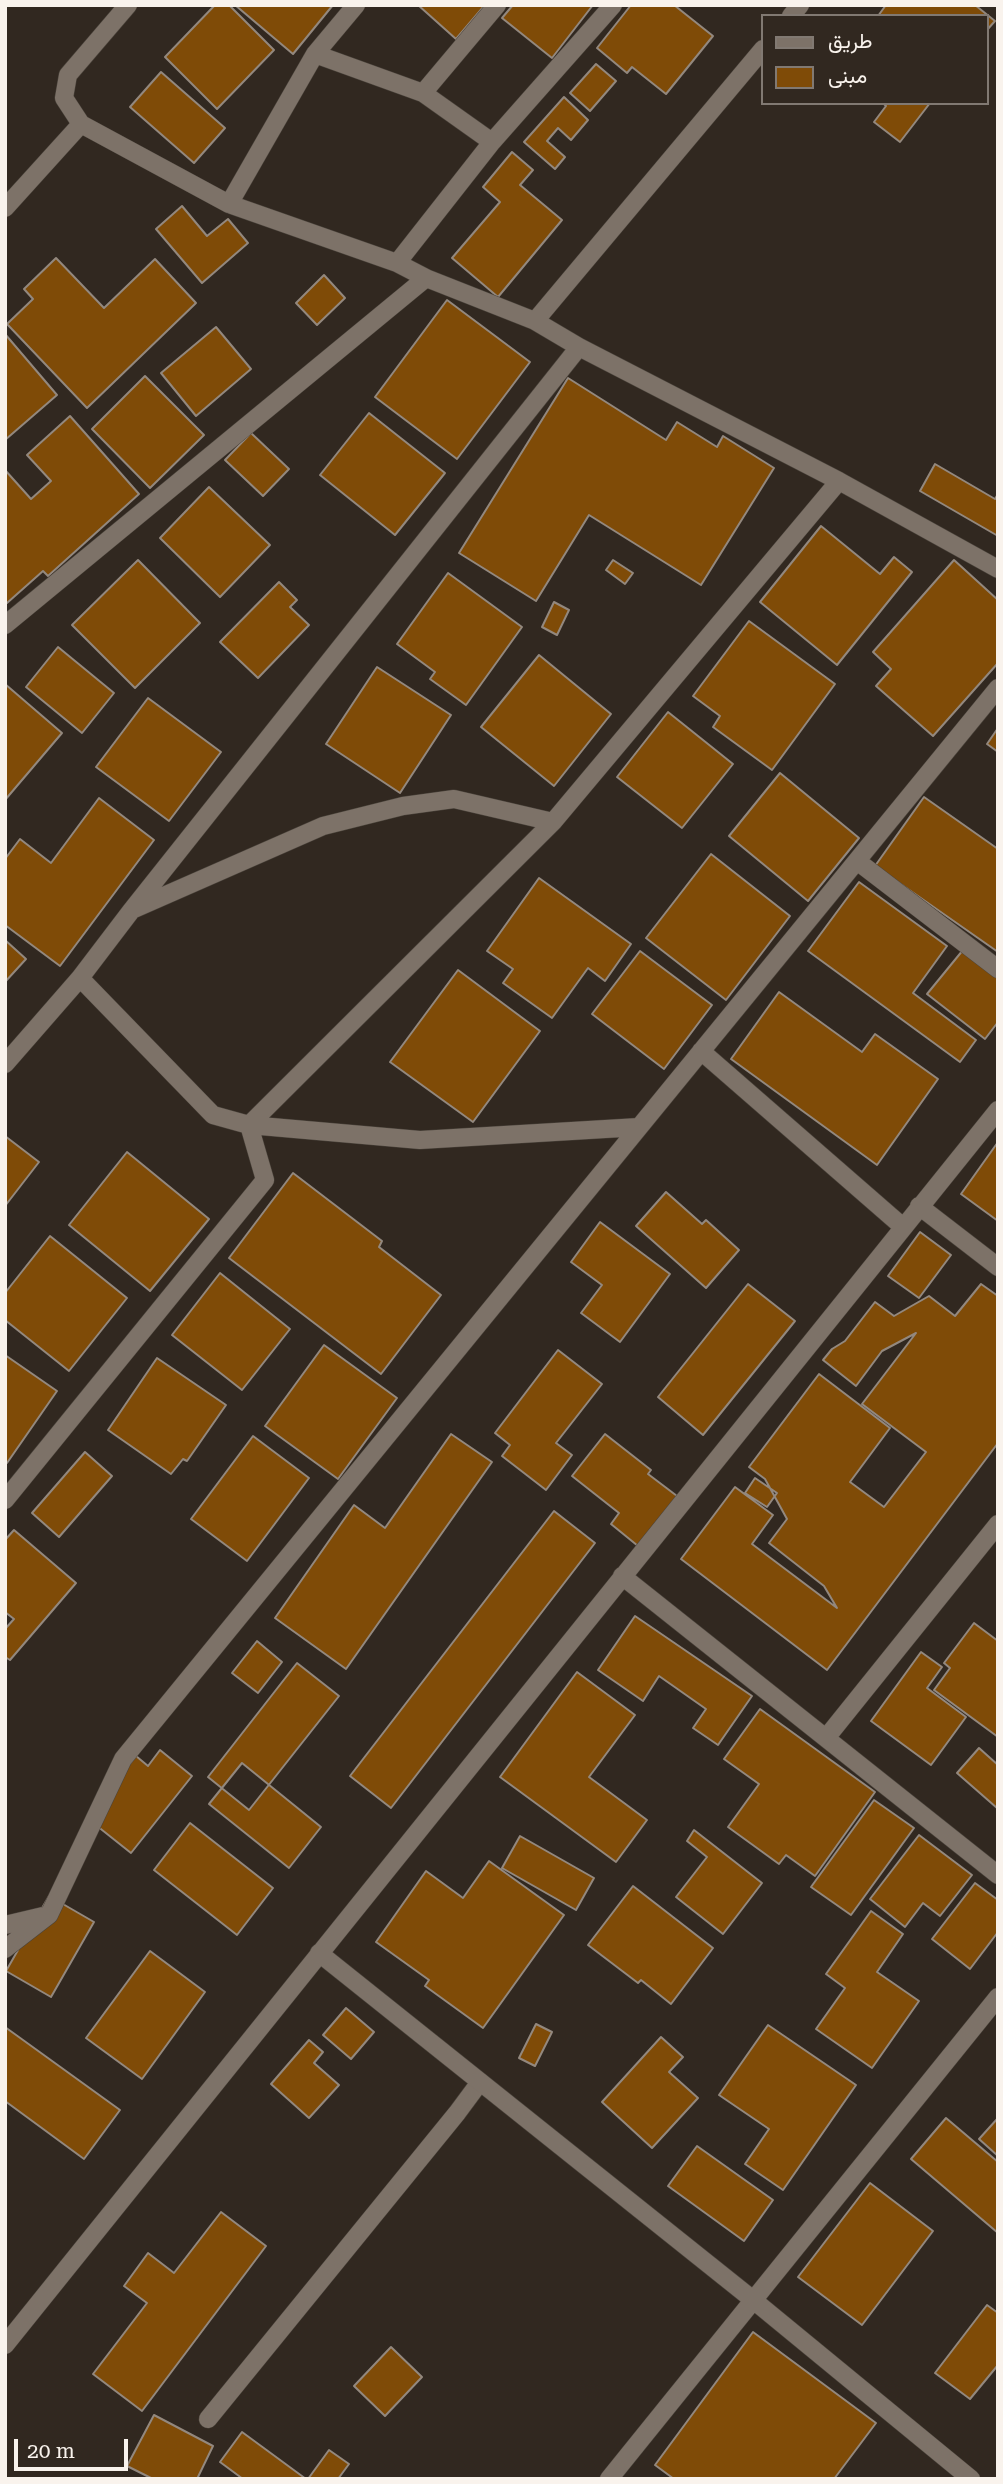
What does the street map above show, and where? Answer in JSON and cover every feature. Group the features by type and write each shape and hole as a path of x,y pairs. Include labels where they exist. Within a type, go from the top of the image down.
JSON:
{"street":[{"path":"128,5 68,75 64,98 81,124 229,204 397,263 426,278 535,321 579,347 839,481 998,569"},
{"path":"229,204 315,54 356,5"},
{"path":"423,93 497,5"},
{"path":"397,263 492,142 613,5"},
{"path":"535,321 762,50"},
{"path":"315,54 423,93 492,142"},
{"path":"5,208 81,124"},
{"path":"5,625 426,278"},
{"path":"5,1064 80,978 579,347"},
{"path":"249,1125 553,822 839,481"},
{"path":"5,1949 49,1915 123,1759 998,688"},
{"path":"131,911 323,826 402,806 454,799 553,822"},
{"path":"857,861 998,969"},
{"path":"80,978 213,1115 249,1125 420,1140 639,1127"},
{"path":"701,1051 903,1227"},
{"path":"5,2345 998,1110"},
{"path":"5,1500 265,1180 249,1125"},
{"path":"919,1206 998,1267"},
{"path":"826,1738 998,1524"},
{"path":"622,1576 998,1875"},
{"path":"5,1926 49,1915"},
{"path":"319,1953 752,2299 971,2479"},
{"path":"608,2479 998,1997"},
{"path":"208,2419 480,2082"}],"building":[{"path":"215,5 229,5 274,50 217,109 165,57"},
{"path":"235,5 333,5 293,54"},
{"path":"418,5 485,5 456,39"},
{"path":"513,5 593,5 552,58 502,18"},
{"path":"631,5 674,5 713,36 666,94 632,67 627,73 597,48"},
{"path":"886,5 975,5 986,14 879,14"},
{"path":"989,16 995,21 989,28"},
{"path":"596,64 616,81 590,111 570,93"},
{"path":"161,72 225,128 194,163 130,107"},
{"path":"564,97 588,120 571,140 558,128 547,141 565,157 555,169 524,142"},
{"path":"928,105 900,142 874,122 886,106"},
{"path":"512,152 533,170 520,185 562,220 498,297 452,258 500,202 483,187"},
{"path":"182,206 207,236 228,219 248,243 202,283 156,229"},
{"path":"56,258 104,308 155,259 196,303 87,408 7,324 33,299 24,289"},
{"path":"324,275 345,298 317,325 296,303"},
{"path":"447,300 530,362 457,459 375,397"},
{"path":"216,327 251,369 196,416 161,373"},
{"path":"5,334 57,395 5,440"},
{"path":"145,376 204,435 150,488 92,429"},
{"path":"568,378 666,440 677,422 717,447 723,436 774,468 701,585 589,515 536,601 459,553"},
{"path":"369,413 445,473 395,535 320,475"},
{"path":"70,416 139,494 48,576 43,571 7,603 5,470 31,499 51,481 27,455"},
{"path":"251,433 289,469 263,496 225,460"},
{"path":"935,464 995,499 998,494 998,536 920,491"},
{"path":"209,487 270,545 220,597 160,538"},
{"path":"821,526 880,574 894,557 912,572 837,665 760,602"},
{"path":"138,560 200,623 135,688 72,625"},
{"path":"613,560 633,573 625,584 606,570"},
{"path":"954,560 998,600 998,663 933,736 876,686 891,669 873,652"},
{"path":"448,573 522,627 466,705 430,679 435,672 397,644"},
{"path":"279,582 297,600 290,607 309,625 258,678 220,642"},
{"path":"554,602 569,610 557,635 542,627"},
{"path":"749,621 835,684 772,770 713,727 720,716 693,696"},
{"path":"58,647 114,693 82,733 26,687"},
{"path":"539,655 611,714 554,786 481,727"},
{"path":"377,667 451,715 400,793 326,744"},
{"path":"5,684 62,733 5,800"},
{"path":"148,698 221,752 169,821 96,767"},
{"path":"668,712 733,764 682,828 617,777"},
{"path":"998,728 998,752 987,744"},
{"path":"780,773 859,838 808,901 729,836"},
{"path":"924,797 998,849 998,952 875,866"},
{"path":"99,798 154,840 60,966 5,925 5,859 20,839 51,863"},
{"path":"711,854 790,916 726,1000 646,938"},
{"path":"539,878 631,944 605,981 588,968 552,1018 503,983 513,969 487,951"},
{"path":"859,882 947,946 913,993 976,1040 960,1062 808,951"},
{"path":"5,940 26,959 5,982"},
{"path":"963,950 998,978 998,1022 985,1039 927,994"},
{"path":"640,951 712,1005 664,1069 592,1014"},
{"path":"458,970 540,1031 473,1122 390,1062"},
{"path":"779,992 862,1052 875,1034 938,1079 877,1165 731,1059"},
{"path":"5,1136 39,1162 5,1206"},
{"path":"998,1142 998,1221 961,1194"},
{"path":"127,1152 209,1219 150,1291 69,1225"},
{"path":"293,1173 382,1241 379,1247 441,1295 381,1374 229,1258"},
{"path":"666,1192 702,1224 706,1220 739,1250 706,1288 636,1226"},
{"path":"600,1222 670,1274 620,1342 581,1313 602,1285 571,1262"},
{"path":"920,1232 951,1255 919,1298 888,1276"},
{"path":"50,1236 127,1298 69,1371 5,1320 5,1293"},
{"path":"220,1273 290,1329 242,1390 172,1335"},
{"path":"748,1284 795,1321 703,1435 658,1397"},
{"path":"981,1284 998,1296 998,1443 827,1670 681,1559 735,1487 773,1515 752,1544 837,1608 824,1586 769,1543 787,1519 765,1479 749,1467 819,1374 890,1428 850,1482 884,1507 926,1452 862,1404 916,1333 882,1351 856,1386 823,1360 832,1349 845,1341 875,1302 894,1316 929,1296 955,1316"},
{"path":"324,1345 397,1398 338,1479 265,1426"},
{"path":"558,1350 602,1384 556,1443 572,1455 546,1490 502,1456 510,1445 495,1433"},
{"path":"5,1355 57,1391 7,1463 5,1461"},
{"path":"157,1358 226,1405 187,1461 183,1459 171,1474 108,1430"},
{"path":"451,1434 492,1462 346,1669 275,1618 354,1505 385,1528"},
{"path":"605,1434 651,1470 648,1474 677,1496 638,1546 611,1524 619,1513 572,1476"},
{"path":"253,1436 309,1478 247,1561 191,1519"},
{"path":"85,1452 112,1476 59,1537 32,1513"},
{"path":"755,1478 777,1493 767,1507 745,1493"},
{"path":"554,1511 595,1543 391,1808 350,1776"},
{"path":"14,1530 76,1583 10,1660 5,1657 5,1629 14,1619 5,1612 5,1540"},
{"path":"635,1616 752,1696 718,1745 693,1728 706,1709 659,1676 643,1701 598,1670"},
{"path":"974,1623 998,1641 998,1737 934,1690 950,1668 944,1663"},
{"path":"257,1641 282,1662 258,1693 232,1673"},
{"path":"921,1652 942,1667 927,1688 966,1717 931,1765 871,1721"},
{"path":"297,1663 339,1696 249,1810 208,1777"},
{"path":"577,1672 635,1715 589,1777 647,1820 616,1862 500,1777"},
{"path":"760,1709 875,1792 815,1876 786,1855 779,1864 728,1827 759,1784 724,1759"},
{"path":"979,1748 998,1765 997,1808 957,1773"},
{"path":"160,1750 192,1776 131,1853 87,1818 136,1756 148,1766"},
{"path":"242,1763 321,1827 289,1868 209,1804"},
{"path":"874,1800 914,1828 851,1915 811,1887"},
{"path":"190,1823 273,1888 237,1935 154,1870"},
{"path":"694,1830 762,1883 723,1934 676,1897 707,1857 687,1841"},
{"path":"919,1835 972,1875 940,1916 923,1903 905,1927 870,1899"},
{"path":"520,1836 594,1878 576,1910 502,1868"},
{"path":"489,1861 564,1915 483,2028 425,1986 429,1980 376,1942 426,1871 463,1898"},
{"path":"975,1883 998,1900 998,1932 970,1969 932,1939"},
{"path":"633,1886 713,1948 671,2004 641,1980 638,1983 588,1945"},
{"path":"49,1896 94,1922 51,1997 6,1971"},
{"path":"871,1911 903,1934 877,1972 919,2001 872,2068 816,2029 845,1988 826,1974"},
{"path":"150,1951 205,1992 142,2079 86,2038"},
{"path":"346,2008 374,2032 351,2059 323,2035"},
{"path":"536,2024 552,2032 535,2066 519,2058"},
{"path":"768,2025 856,2085 783,2190 745,2164 769,2129 719,2095"},
{"path":"5,2027 120,2110 84,2159 5,2101"},
{"path":"661,2037 683,2057 669,2072 698,2098 652,2148 602,2102"},
{"path":"309,2040 323,2052 314,2063 339,2085 309,2118 271,2084"},
{"path":"946,2118 998,2162 998,2233 911,2159"},
{"path":"998,2118 998,2156 979,2139"},
{"path":"697,2146 773,2200 744,2241 668,2186"},
{"path":"870,2183 933,2231 862,2325 798,2277"},
{"path":"221,2212 266,2246 142,2411 93,2374 147,2303 124,2286 148,2253 174,2273"},
{"path":"987,2305 998,2313 998,2365 970,2399 935,2373"},
{"path":"753,2332 876,2423 834,2479 674,2479 655,2465"},
{"path":"391,2347 422,2377 385,2416 354,2386"},
{"path":"154,2415 213,2446 197,2479 153,2479 127,2466"},
{"path":"242,2432 306,2479 243,2479 220,2462"},
{"path":"329,2450 349,2464 338,2479 308,2479"}]}
